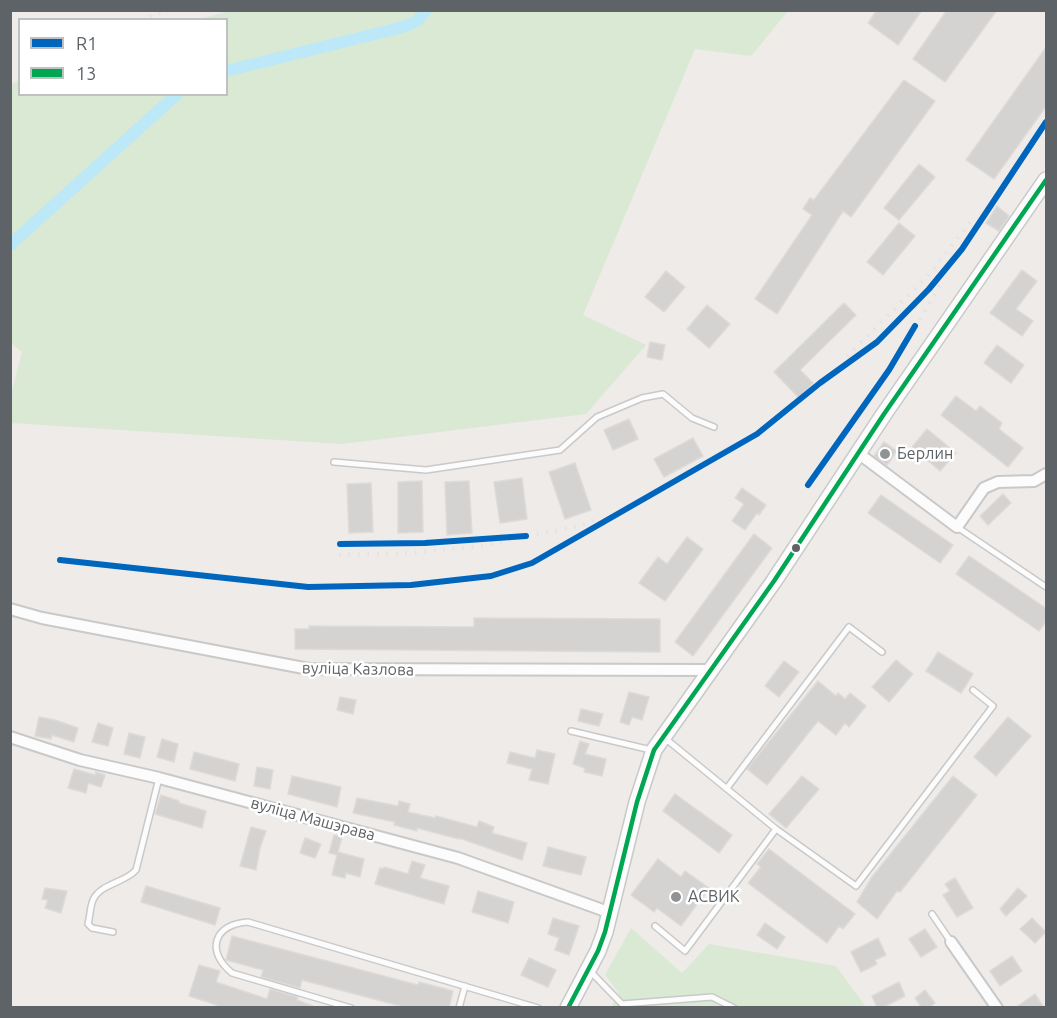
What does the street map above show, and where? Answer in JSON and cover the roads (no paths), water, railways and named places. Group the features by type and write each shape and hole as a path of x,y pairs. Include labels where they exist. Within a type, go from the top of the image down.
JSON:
{"street":[{"path":"568,1008 598,951 611,913 644,775 654,750 774,581 858,453 1047,180"},
{"path":"858,453 957,527 984,488 998,482 1034,481 1047,474"},
{"name":"вуліца Казлова","path":"10,609 42,618 309,669 711,670"},
{"name":"вуліца Машэрава","path":"10,737 80,760 159,778 458,858 611,913"},
{"path":"951,942 997,1008"}],"lane":[{"path":"334,462 426,470 560,450 597,417 642,398 663,394 692,418 714,427"},
{"path":"957,527 1047,587"},
{"path":"727,788 849,627 882,652"},
{"path":"663,737 776,829 856,886 993,706 973,690"},
{"path":"571,731 654,750"},
{"path":"113,933 92,928 88,924 93,900 100,891 131,876 136,870 159,778"},
{"path":"655,926 685,951 776,829"},
{"path":"932,914 951,942"},
{"path":"351,1008 232,973 221,964 216,942 222,931 235,923 248,922 538,1008"},
{"path":"588,970 622,1004 712,997 734,1008"},
{"path":"459,1008 465,986"}],"waterway":[{"path":"228,71 403,27 417,21 426,10"},
{"path":"10,245 175,96"}],"railway":[{"path":"146,18 168,10"},
{"path":"10,70 18,67"},
{"path":"60,560 308,587 411,585 491,576 532,563 757,434 820,383 877,342 929,289 962,249 1046,122"},
{"path":"847,356 927,277 971,221"},
{"path":"808,485 889,370 941,284"},
{"path":"339,555 412,553 480,546 579,526 593,520"},
{"path":"340,544 439,542"}],"place":[{"name":"Берлин","path":"885,454"},
{"name":"АСВИК","path":"676,897"}]}
